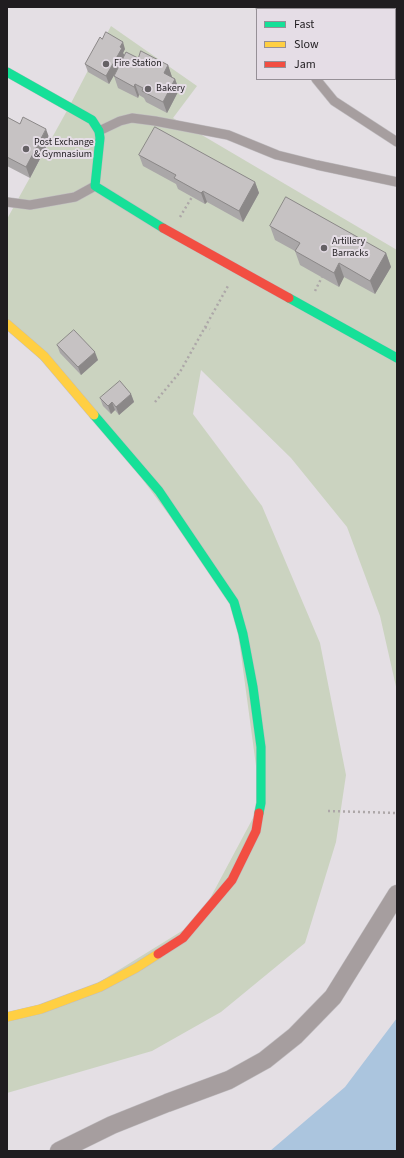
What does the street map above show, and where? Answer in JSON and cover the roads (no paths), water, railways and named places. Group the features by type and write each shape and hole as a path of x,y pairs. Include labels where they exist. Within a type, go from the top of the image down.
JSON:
{"street":[{"path":"7,72 92,120 99,131 100,138 94,186 196,247 397,358"},
{"path":"7,324 44,356 159,491 234,602 243,634 253,687 260,747 261,803 256,831 232,880 183,938 136,968 100,987 41,1009 7,1017"},
{"path":"59,1151 112,1125 167,1102 229,1080 265,1060 295,1036 333,997 397,894"}],"lane":[{"path":"317,80 334,101 397,142"},
{"path":"99,131 120,120 132,118 155,121 228,135 277,155 397,182"},
{"path":"7,202 30,205 75,197 94,186"}],"water":[{"path":"397,1018 397,1151 270,1151 345,1087"}],"place":[{"name":"Fire Station","path":"106,64"},
{"name":"Bakery","path":"148,89"},
{"name":"Post Exchange & Gymnasium","path":"26,149"},
{"name":"Artillery Barracks","path":"324,248"}]}
